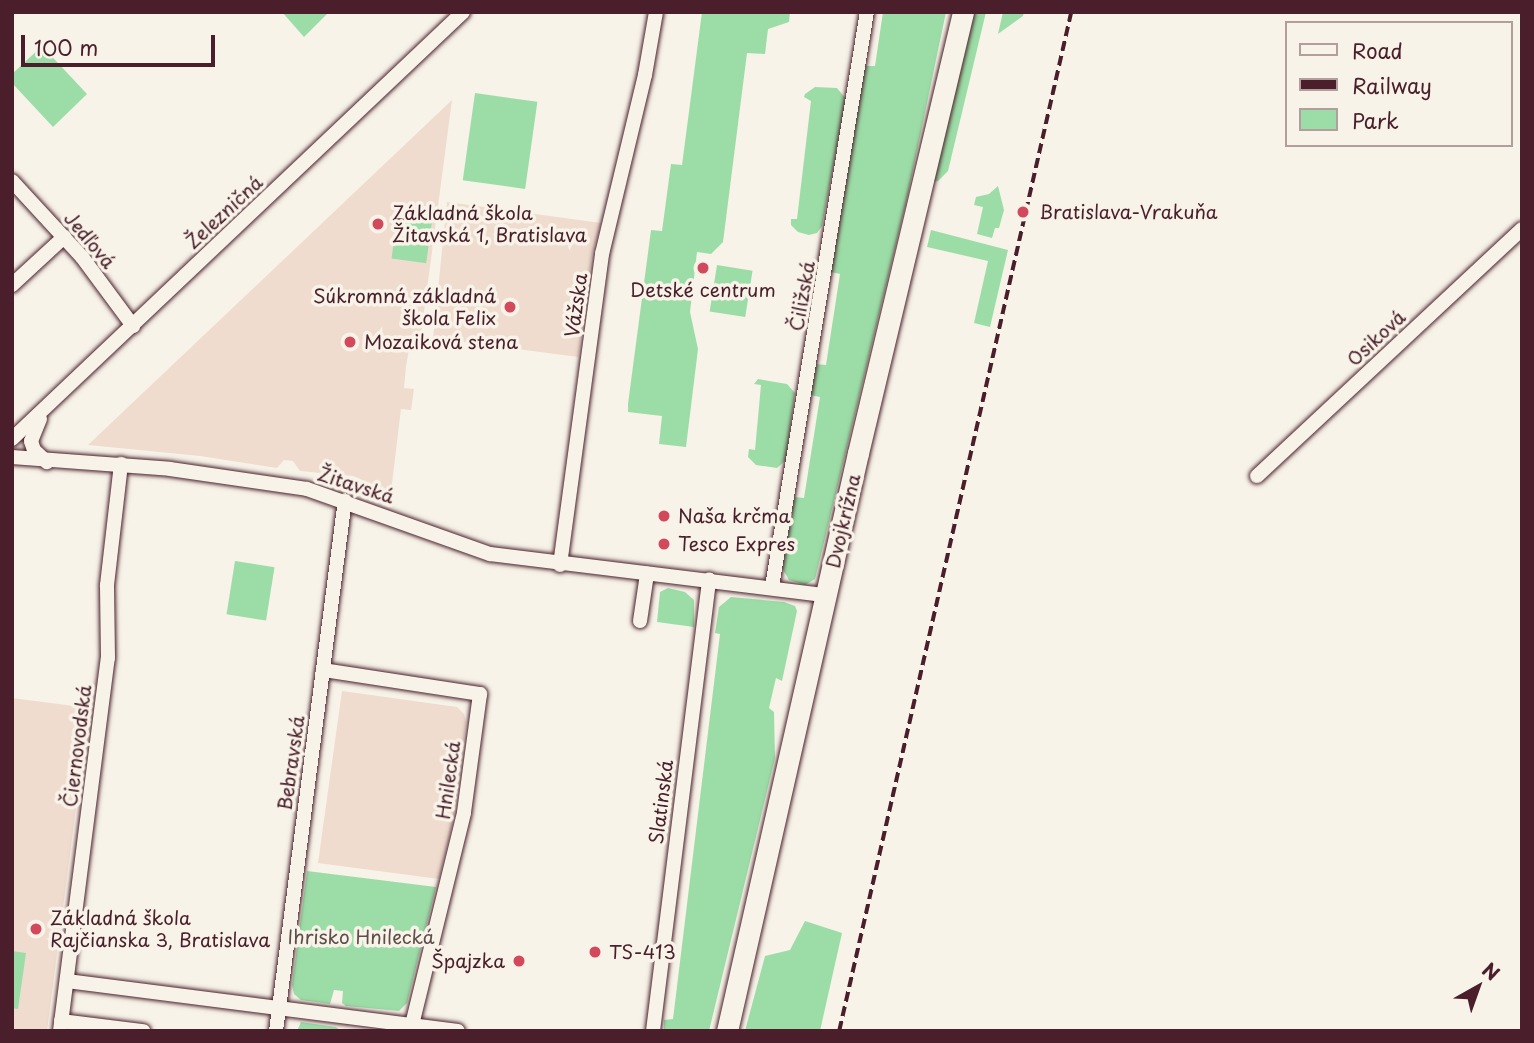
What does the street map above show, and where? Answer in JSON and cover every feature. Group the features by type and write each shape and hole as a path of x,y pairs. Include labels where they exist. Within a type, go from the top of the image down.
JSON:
{"street":[{"name":"Železničná","path":"12,439 463,12"},
{"name":"Vážska","path":"560,565 602,254 645,75 656,12"},
{"name":"Čiližská","path":"772,587 867,12"},
{"name":"Dvojkrížna","path":"726,1031 963,12"},
{"name":"Jedľová","path":"12,181 64,237 133,326"},
{"name":"Osiková","path":"1257,476 1522,229"},
{"path":"12,285 64,237"},
{"path":"45,409 31,441 34,450 47,462"},
{"name":"Žitavská","path":"12,457 47,462 121,464 307,489 345,500 490,554 560,565 709,579 826,595"},
{"name":"Čiernovodská","path":"61,1026 108,658 107,586 121,464"},
{"name":"Bebravská","path":"276,1031 345,500"},
{"path":"640,621 646,573"},
{"name":"Slatinská","path":"653,1031 709,579"},
{"name":"Hnilecká","path":"323,670 480,694 464,813 412,1025"},
{"path":"67,981 458,1031"},
{"path":"61,1026 143,1031"}],"shaded area":[{"name":"Základná škola Žitavská 1, Bratislava","path":"452,100 419,350 409,349 406,367 404,388 414,389 411,410 401,409 391,492 353,476 300,471 293,461 284,460 277,468 200,456 88,445"},
{"name":"Súkromná základná škola Felix","path":"447,202 601,223 592,254 578,357 433,338"},
{"path":"342,691 457,707 464,714 466,722 453,820 439,879 318,863"},
{"name":"Základná škola Rajčianska 3, Bratislava","path":"12,698 89,708 47,1031 12,1031"}],"green space":[{"path":"282,12 329,12 304,37"},
{"path":"702,12 790,12 789,22 768,29 765,54 747,53 723,242 711,254 697,252 690,312 698,349 686,447 659,444 662,416 628,412 628,404 651,230 662,231 671,164 682,165"},
{"path":"883,12 946,12 908,194 815,579 805,585 789,580 781,566 794,497 804,498 820,397 810,395 815,364 826,365 840,274 831,272 865,66 875,66"},
{"path":"969,12 986,12 948,171 938,181 928,183"},
{"path":"1003,12 1024,12 1023,16 998,34"},
{"path":"42,46 87,94 53,127 12,83 12,74"},
{"path":"815,87 837,88 846,99 822,226 817,233 809,235 798,232 791,225 791,219 797,219 811,101 804,97"},
{"path":"475,93 537,102 525,189 463,180"},
{"path":"998,186 1004,210 999,228 995,228 992,238 977,234 983,207 974,205 976,197 989,194"},
{"path":"399,205 434,210 426,263 391,258"},
{"path":"931,230 1008,250 990,327 974,323 988,261 927,247"},
{"path":"717,265 753,271 745,317 710,311"},
{"path":"758,379 787,384 795,393 786,460 777,468 756,465 748,457 749,449 755,450 761,385 754,384"},
{"path":"235,561 275,567 266,621 227,614"},
{"path":"668,588 685,592 694,600 694,627 657,622 660,592"},
{"path":"731,597 784,602 795,606 797,611 782,681 776,678 769,708 774,712 775,758 709,1031 664,1031 664,1020 673,1019 720,634 715,633 719,607"},
{"name":"Ihrisko Hnilecká","path":"307,871 436,887 407,1003 399,1011 346,1006 342,1003 343,991 334,990 330,1004 301,1000 294,994 292,985"},
{"path":"805,921 842,933 820,1031 745,1031 765,956 790,950"},
{"path":"12,951 26,953 18,1009 12,1008"},
{"path":"301,1022 336,1027 341,1031 297,1031"}],"railway":[{"path":"839,1031 1071,12"}],"place":[{"name":"Bratislava-Vrakuňa","path":"1023,212"},
{"name":"Základná škola Žitavská 1, Bratislava","path":"378,224"},
{"name":"Detské centrum","path":"703,268"},
{"name":"Súkromná základná škola Felix","path":"510,307"},
{"name":"Mozaiková stena","path":"350,342"},
{"name":"Naša krčma","path":"664,516"},
{"name":"Tesco Expres","path":"664,544"},
{"name":"Základná škola Rajčianska 3, Bratislava","path":"36,929"},
{"name":"TS-413","path":"595,952"},
{"name":"Špajzka","path":"519,961"}]}
